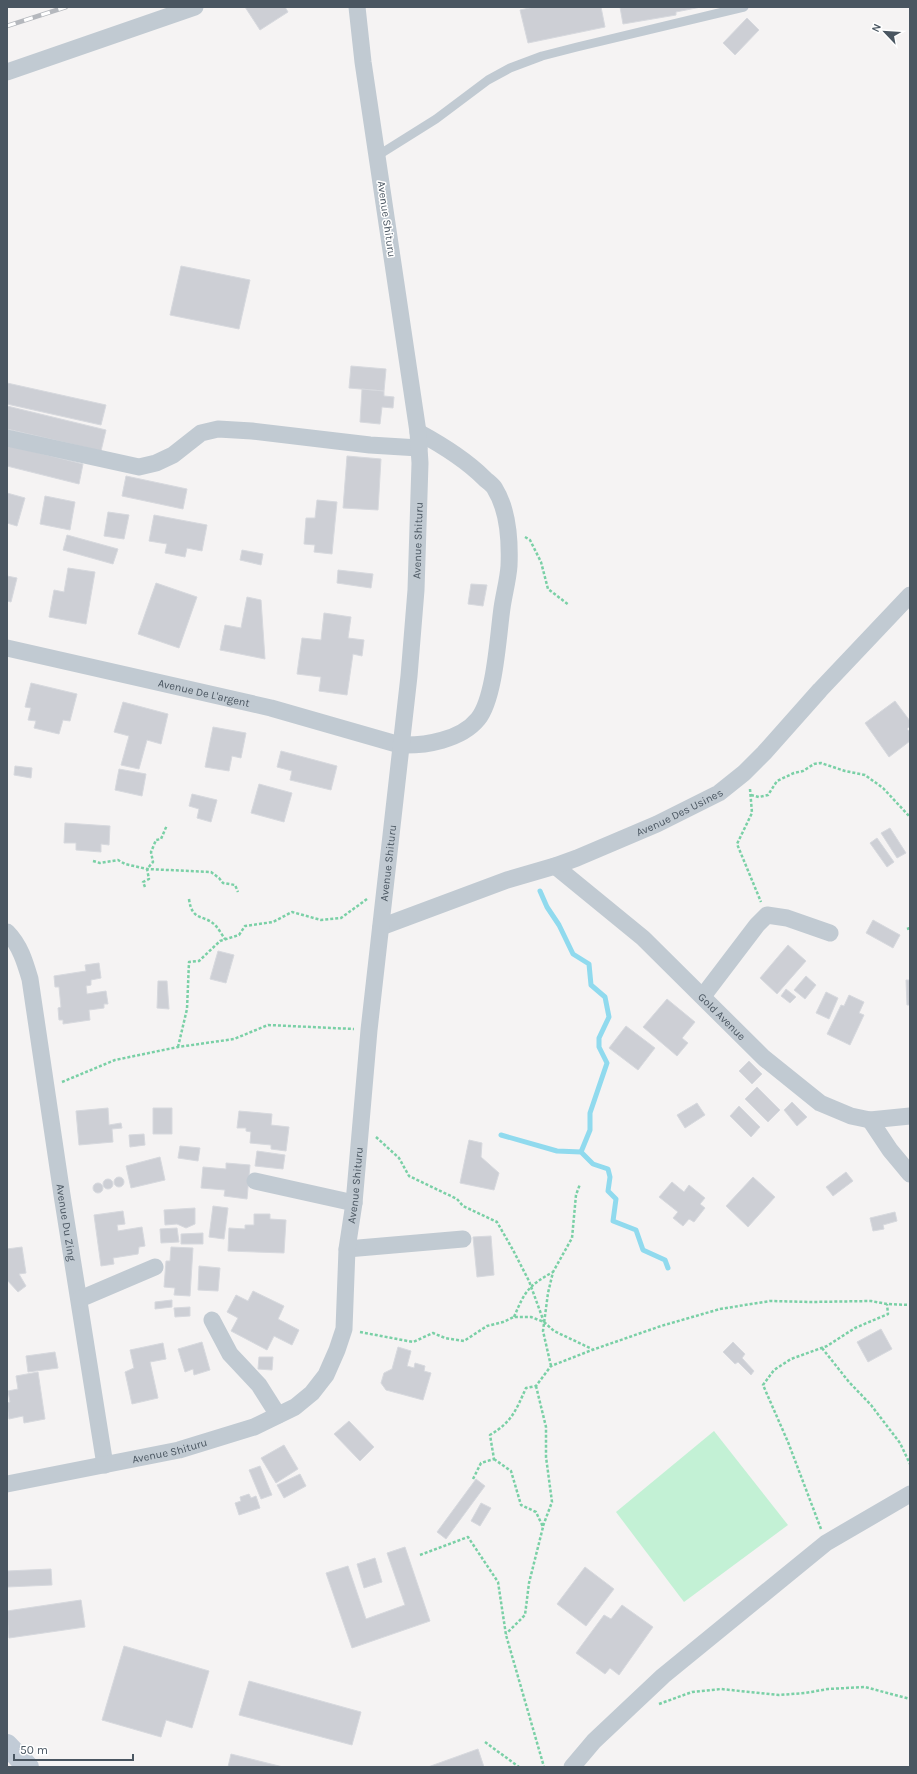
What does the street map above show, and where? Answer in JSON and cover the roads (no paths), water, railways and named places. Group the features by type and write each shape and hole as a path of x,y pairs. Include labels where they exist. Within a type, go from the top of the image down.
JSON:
{"street":[{"path":"7,72 195,7"},
{"name":"Avenue Shituru","path":"7,1484 179,1450 254,1427 295,1407 312,1393 326,1375 344,1329 347,1249 354,1203 369,1030 416,590 420,463 357,7"},
{"path":"7,438 139,467 156,463 173,455 201,433 218,429 252,431 370,445 418,440"},
{"name":"Avenue De L'argent","path":"7,648 271,708 400,745 420,746 444,740 460,733 478,720 486,706 496,654 509,566 507,526 502,505 495,488 459,456 418,440"},
{"name":"Avenue Des Usines","path":"381,927 507,880 555,866 657,824 719,793 744,773 764,753 820,690 910,595"},
{"name":"Gold Avenue","path":"555,866 643,938 764,1058 820,1103 851,1116 870,1120 910,1116"},
{"path":"703,996 757,925 767,916 787,918 830,932"},
{"name":"Avenue Du Zing","path":"7,932 15,940 24,960 30,979 62,1195 80,1299 105,1465"},
{"path":"870,1120 890,1150 910,1174"},
{"path":"255,1181 354,1203"},
{"path":"347,1249 463,1239"},
{"path":"80,1299 155,1267"},
{"path":"212,1320 230,1354 259,1386 278,1415"},
{"path":"572,1767 594,1741 663,1676 748,1609 826,1543 910,1494"},
{"path":"7,1745 28,1767"}],"lane":[{"path":"377,156 436,119 488,80 510,68 542,56 577,46 744,7"}],"waterway":[{"path":"540,891 547,907 559,925 573,954 589,964 591,985 605,997 609,1017 599,1038 599,1047 607,1063 590,1113 590,1130 581,1152 593,1164 608,1169 610,1177 608,1191 616,1199 613,1221 636,1230 643,1250 665,1260 668,1268"},
{"path":"501,1135 557,1151 581,1152"}],"railway":[{"path":"7,26 66,7"}]}
